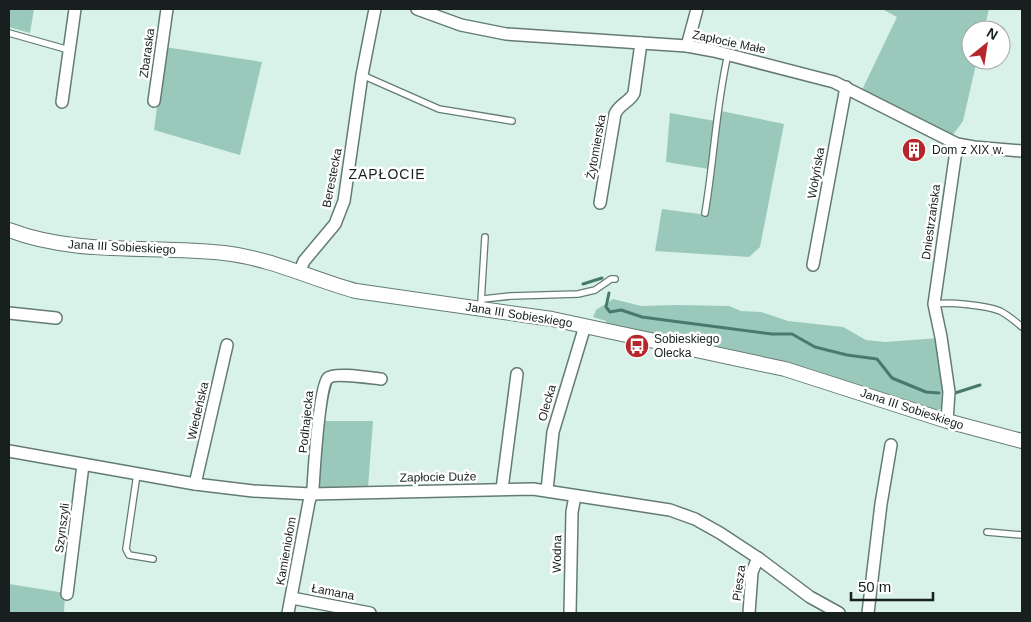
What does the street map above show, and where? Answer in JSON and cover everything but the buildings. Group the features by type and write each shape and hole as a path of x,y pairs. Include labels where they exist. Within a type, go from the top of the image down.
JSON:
{"street":[{"path":"62,102 75,9"},
{"name":"Zbaraska","path":"154,101 168,9"},
{"name":"Berestecka","path":"299,273 311,251 330,232 342,208 362,74 375,9"},
{"name":"Zapłocie Małe","path":"417,9 462,25 506,34 687,46 728,54 834,82 957,144 974,148 1022,151"},
{"path":"687,46 697,9"},
{"name":"Żytomierska","path":"600,203 615,114 620,106 632,97 634,93 641,43"},
{"name":"Wołyńska","path":"813,265 846,87"},
{"name":"Dniestrzańska","path":"947,421 949,392 934,304 957,144"},
{"name":"Jana III Sobieskiego","path":"9,230 25,237 70,246 205,251 242,255 260,259 356,291 481,304 785,369 947,421 1022,441"},
{"path":"9,313 56,318"},
{"name":"Olecka","path":"547,490 553,432 585,326"},
{"name":"Wiedeńska","path":"195,484 227,345"},
{"path":"502,489 517,374"},
{"name":"Podhajecka","path":"311,494 321,400 325,381 336,375 381,379"},
{"path":"868,613 881,504 891,445"},
{"name":"Zapłocie Duże","path":"9,451 195,484 253,491 311,494 502,489 547,490 575,496 654,507 682,514 720,533 758,558 810,597 839,613"},
{"name":"Szynszyli","path":"67,594 83,465"},
{"name":"Kamieniołom","path":"288,613 311,494"},
{"name":"Wodna","path":"570,613 572,512 575,496"},
{"name":"Piesza","path":"749,613 752,572 758,558"},
{"name":"Łamana","path":"292,598 370,613"}],"lane":[{"path":"9,33 69,50"},
{"path":"705,213 712,172 719,100 728,54"},
{"path":"362,74 439,109 512,121"},
{"path":"485,237 481,304 511,296 578,294 595,290 615,278"},
{"path":"934,304 948,302 992,309 1007,315 1022,327"},
{"path":"137,474 126,549 129,555 153,559"},
{"path":"987,532 1022,535"}],"green space":[{"path":"9,9 34,9 30,33 9,27"},
{"path":"882,9 989,9 986,20 961,20 961,70 975,70 963,121 952,136 862,90 897,17"},
{"path":"165,47 262,62 240,155 154,130"},
{"path":"721,111 784,124 760,247 749,257 655,251 662,209 707,215"},
{"path":"670,113 715,121 709,169 666,162"},
{"path":"613,299 641,306 729,306 741,311 761,312 788,321 843,327 866,340 885,342 939,338 945,376 942,409 934,410 813,370 757,355 606,323 606,321 593,317 596,310"},
{"path":"322,421 373,421 368,487 320,489 317,487"},
{"path":"9,584 65,593 64,613 9,613"}],"waterway":[{"path":"583,284 602,278"},
{"path":"609,293 606,307 610,312 621,310 642,317 772,334 792,334 815,347 847,355 877,359 892,378 926,392 939,393"},
{"path":"955,393 980,385"}],"place":[{"name":"Dom z XIX w.","path":"914,150"},
{"name":"Sobieskiego Olecka","path":"637,346"}],"district":[{"name":"ZAPŁOCIE","path":"387,174"}]}
